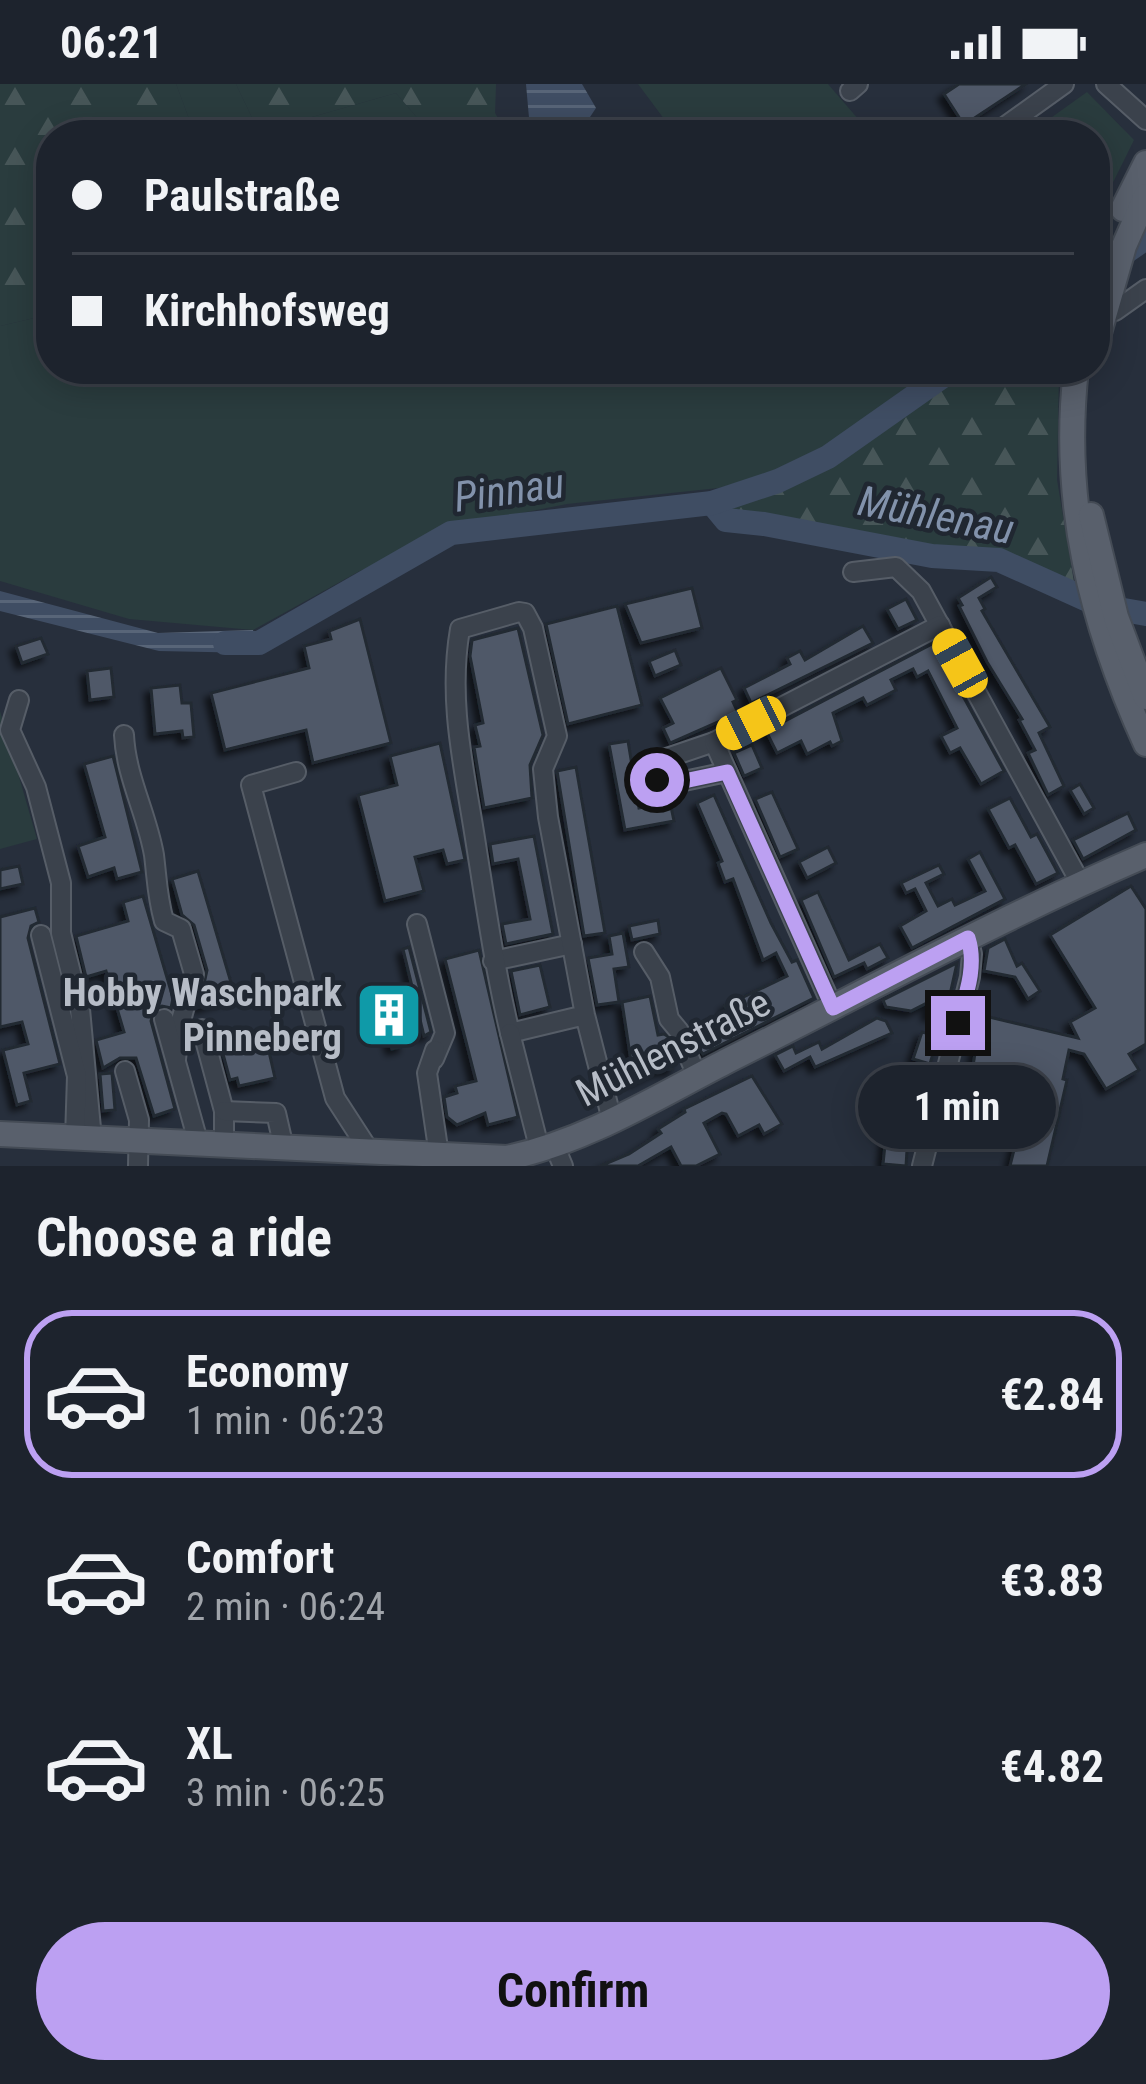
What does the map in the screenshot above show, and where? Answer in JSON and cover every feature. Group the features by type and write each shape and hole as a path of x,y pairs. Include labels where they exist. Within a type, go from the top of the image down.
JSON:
{"main road":[{"path":"1110,246 1146,163"},
{"path":"1110,295 1146,196"},
{"path":"1075,384 1074,507 1082,561 1146,744"},
{"path":"1090,384 1088,499 1112,637 1146,697"},
{"name":"Mühlenstraße","path":"1081,884 1108,860 1146,838"},
{"name":"Mühlenstraße","path":"0,1134 83,1139 138,1154 212,1145 370,1152 413,1160 440,1154 553,1155 693,1066 833,1008 968,938 1146,855"}],"street":[{"path":"1015,120 1064,84"},
{"path":"1106,84 1146,120"},
{"path":"1115,311 1146,289"},
{"path":"853,572 896,567 921,591 1081,884"},
{"path":"553,1155 510,1033 493,961 457,745 459,634 463,627 519,612 533,628 557,736 542,777 585,1015 612,1120"},
{"path":"727,772 665,785 654,773 661,760 714,742 940,625"},
{"path":"19,700 10,730 36,787 62,883 61,933 80,1009 83,1139"},
{"path":"124,734 125,759 154,856 154,888 164,921 181,929 194,974 176,1058"},
{"path":"714,742 833,1008"},
{"path":"296,772 251,784 334,1098 370,1152"},
{"path":"417,924 445,1033 431,1066"},
{"path":"41,935 77,1076 83,1139"},
{"path":"922,1166 970,977 973,954 968,938"},
{"path":"493,961 572,944"},
{"path":"644,952 660,977 669,1019 679,1031"},
{"path":"510,1033 585,1015"},
{"path":"164,1018 212,1145"},
{"path":"202,1029 224,1111 212,1145"},
{"path":"433,1034 431,1066 440,1154"},
{"path":"414,1053 431,1066"},
{"path":"125,1071 139,1120 138,1154"},
{"path":"224,1111 276,1113 284,1148"}],"green space":[{"path":"0,84 176,84 189,120 36,120 36,318 0,326"},
{"path":"176,84 236,84 253,120 189,120"},
{"path":"236,84 496,84 499,120 419,120 396,93 301,120 253,120"},
{"path":"638,84 828,84 859,120 665,120"},
{"path":"1087,92 1134,140 1110,189 1110,120 1048,120"},
{"path":"396,93 419,120 301,120"},
{"path":"36,318 36,384 946,384 828,457 719,488 567,504 466,524 358,572 253,630 129,619 0,581 0,326"},
{"path":"946,384 1059,384 1057,480 1076,594 999,560 932,556 726,520 712,503 778,481 828,457"},
{"path":"0,711 37,839 0,849"}],"water":[{"path":"526,84 582,84 596,108 588,120 529,120"},
{"path":"0,591 158,633 253,630 258,653 159,651 0,611"}],"building":[{"path":"959,84 1026,84 972,120 961,120 944,94"},
{"path":"991,577 997,587 979,598 982,611 1050,727 1039,733 1064,786 1048,795 1028,753 1035,750 1022,719 959,606 958,598"},
{"path":"692,588 702,628 641,643 625,604"},
{"path":"906,599 917,620 898,629 887,609"},
{"path":"617,606 642,705 568,724 546,624"},
{"path":"360,619 391,743 313,763 306,730 225,750 211,693 309,668 304,646 331,639 329,631"},
{"path":"863,626 873,643 751,703 744,688 790,664 787,658 800,651 805,660"},
{"path":"518,628 543,735 530,765 532,798 484,808 474,747 480,746 475,725 483,723 470,656 472,640"},
{"path":"41,638 48,654 22,663 16,646"},
{"path":"934,643 1004,771 981,784 960,748 950,753 941,736 957,728 928,671 917,677 913,669 891,680 896,690 867,705 863,698 833,713 842,741 807,754 801,741 777,753 766,731"},
{"path":"675,650 681,665 655,676 649,661"},
{"path":"111,668 114,697 90,700 87,671"},
{"path":"721,668 737,700 733,702 738,713 670,743 663,728 673,723 660,698"},
{"path":"180,685 182,703 191,703 194,737 183,738 182,731 155,734 151,688"},
{"path":"628,741 639,808 670,802 674,821 625,830 609,744"},
{"path":"440,743 465,860 447,864 443,850 415,857 424,891 385,901 358,795 397,785 390,756"},
{"path":"752,745 762,768 744,776 734,753"},
{"path":"113,756 142,872 117,879 114,868 88,877 78,846 105,837 84,764"},
{"path":"576,767 605,933 584,936 557,771"},
{"path":"1080,784 1094,808 1084,814 1070,790"},
{"path":"772,792 798,849 780,857 755,799"},
{"path":"714,795 771,923 792,962 797,960 814,998 703,1054 696,1046 683,1045 672,1069 634,1081 622,1002 650,996 658,1035 680,1044 731,1017 725,1006 787,976 776,953 763,960 733,879 725,882 718,863 722,861 697,803"},
{"path":"1010,798 1058,873 1036,884 988,809"},
{"path":"1128,813 1136,830 1083,859 1073,840"},
{"path":"534,836 553,934 506,944 502,924 530,919 518,859 493,864 490,844"},
{"path":"828,847 836,863 807,878 799,862"},
{"path":"980,852 1005,899 912,948 900,926 926,911 915,889 906,893 901,883 939,865 944,874 926,883 938,906 952,899 955,905 985,891 968,859"},
{"path":"19,866 23,884 0,889 0,870"},
{"path":"198,871 235,996 199,1007 207,970 194,925 182,915 172,879"},
{"path":"1131,886 1146,909 1146,1044 1129,1054 1139,1070 1106,1089 1084,1054 1069,1050 1063,1079 1067,1080 1047,1166 1010,1166 1022,1118 1037,1121 1044,1090 972,1073 985,1016 1078,1038 1070,1022 1095,1008 1050,935"},
{"path":"818,892 849,960 880,944 888,958 834,977 801,900"},
{"path":"143,896 173,998 171,1008 154,1010 151,1021 175,1109 154,1116 136,1058 120,1058 103,1068 96,1040 124,1032 106,971 86,977 76,936 128,921 123,902"},
{"path":"35,908 39,922 31,926 28,938 60,1064 24,1073 31,1101 17,1105 3,1050 28,1044 22,1022 0,1027 0,917"},
{"path":"658,920 660,934 632,940 629,926"},
{"path":"623,933 629,967 614,969 619,1002 597,1005 588,958 612,954 609,936"},
{"path":"1005,939 1017,966 1022,963 1040,991 1028,999 1015,977 984,971 988,948"},
{"path":"409,947 431,1032 424,1036 403,949"},
{"path":"479,950 518,1117 488,1125 485,1113 457,1125 447,1117 444,1097 457,1093 455,1086 476,1081 445,959"},
{"path":"957,963 945,1017 927,1014 931,1001 911,1011 886,1007 883,1000"},
{"path":"540,965 550,1007 520,1015 511,971"},
{"name":"Hobby Waschpark Pinneberg","path":"388,987 404,1046 392,1049 376,990"},
{"path":"877,1018 886,1021 892,1033 815,1067 810,1057 784,1071 775,1055 793,1046 796,1053 819,1042 822,1049"},
{"path":"922,1032 938,1036 930,1064 913,1059"},
{"path":"267,1043 275,1078 239,1086 237,1078 230,1080 223,1054"},
{"path":"112,1073 115,1110 103,1111 100,1074"},
{"path":"752,1076 782,1124 764,1134 759,1125 738,1136 722,1113 704,1123 720,1154 696,1166 681,1166 671,1147 638,1166 600,1166 661,1133 658,1129 684,1109"},
{"path":"889,1089 918,1097 904,1150 906,1166 883,1164 886,1135 878,1132"}],"waterway":[{"name":"Pinnau","path":"1110,263 1146,238"},
{"name":"Pinnau","path":"225,643 259,643 451,533 712,503 778,481 828,457 932,384"},
{"name":"Mühlenau","path":"712,503 726,520 932,556 999,560 1101,606 1146,614"}],"place":[{"name":"Hobby Waschpark Pinneberg","path":"389,1015"}],"route":[{"path":"657,780 665,785 727,772 833,1008 968,938 973,954 958,1023"}]}
